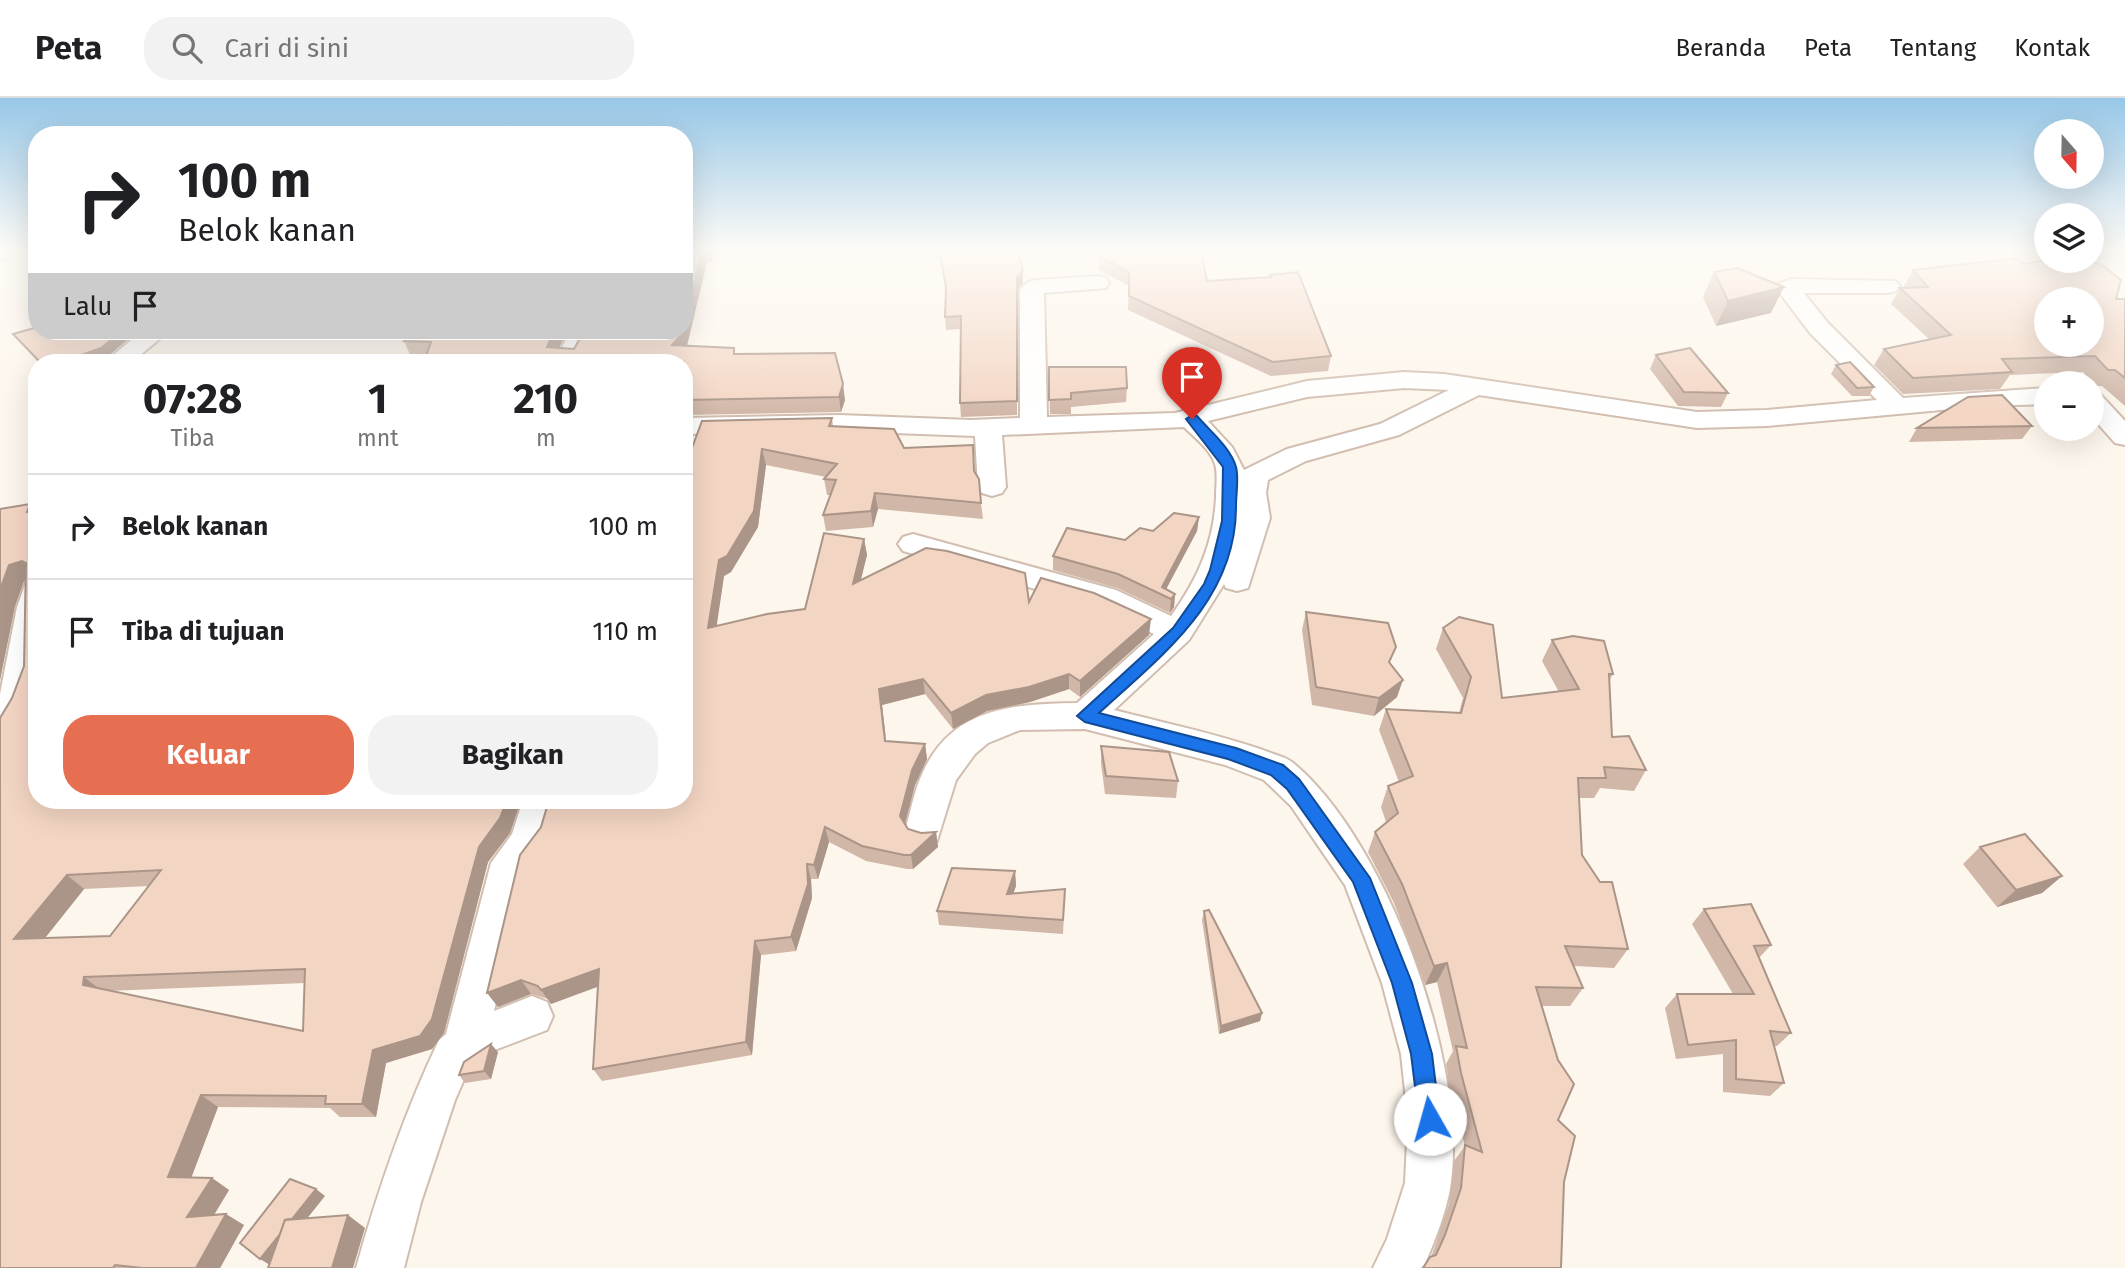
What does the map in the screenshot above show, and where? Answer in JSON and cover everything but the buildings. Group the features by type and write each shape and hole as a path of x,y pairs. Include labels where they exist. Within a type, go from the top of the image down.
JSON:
{"street":[{"path":"1032,307 1031,398 1034,428"},
{"path":"1802,307 1819,328 1848,354 1896,405"},
{"path":"124,354 137,340"},
{"path":"693,433 839,423 1034,428 1192,419 1307,389 1404,380 1444,382 1697,420 1767,418 1896,405 2034,396"},
{"path":"1237,581 1256,519 1252,493 1254,476 1263,468 1408,422 1475,387"},
{"path":"2104,397 2125,396"},
{"path":"2104,413 2125,437"},
{"path":"1085,716 1178,632 1211,585 1217,570 1229,521 1228,463 1192,419"},
{"path":"988,428 992,486"},
{"path":"913,544 1105,598 1178,632"},
{"path":"0,728 20,687 26,613"},
{"path":"924,830 939,775 963,744 997,723 1020,717 1085,716 1230,753 1277,770 1304,796 1361,878 1402,983 1422,1054 1430,1119 1428,1183 1406,1250 1397,1268"},
{"path":"465,1043 510,863 528,841 538,809"},
{"path":"380,1268 398,1202 437,1089 454,1054 465,1043 533,1016"}],"route":[{"path":"1192,419 1223,455 1229,467 1229,521 1217,570 1211,585 1178,632 1085,716 1265,764 1277,770 1304,796 1361,878 1402,983 1422,1054 1430,1119"}]}
